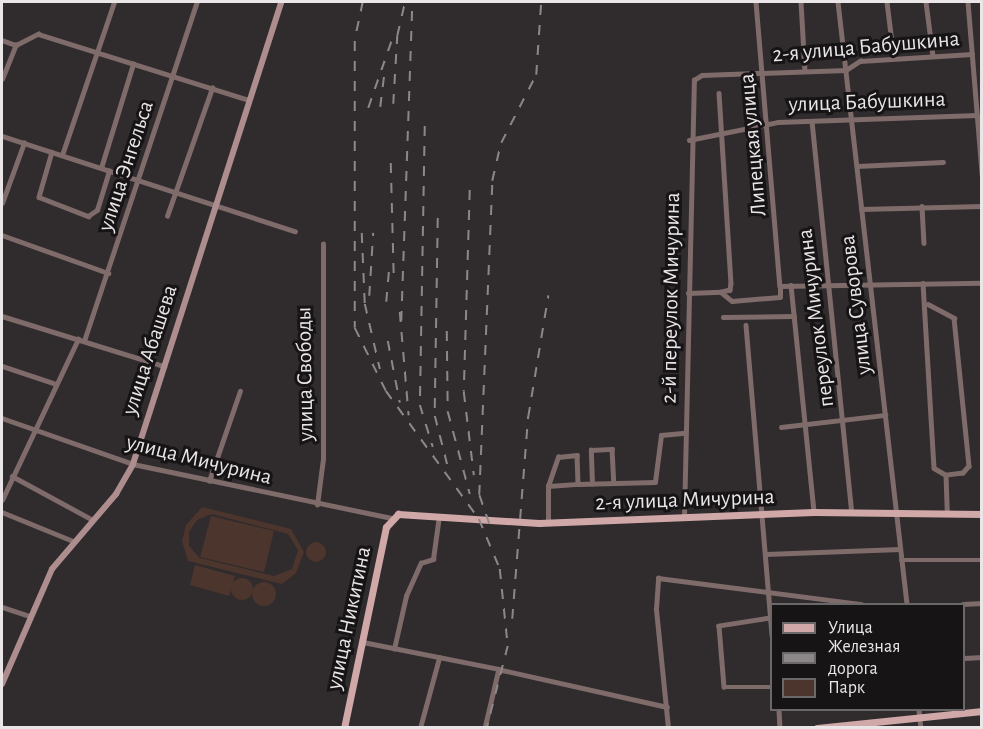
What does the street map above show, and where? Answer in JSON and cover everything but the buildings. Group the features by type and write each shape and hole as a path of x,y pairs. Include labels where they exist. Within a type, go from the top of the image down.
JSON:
{"main road":[{"name":"2-я улица Мичурина","path":"392,518 404,513 548,523 814,512 896,511 981,514"},
{"name":"улица Никитина","path":"344,728 392,518"},
{"path":"817,728 919,713 981,711"}],"street":[{"path":"62,155 114,2"},
{"name":"улица Энгельса","path":"84,341 197,2"},
{"name":"улица Абашева","path":"2,684 52,568 93,520 134,464 281,2"},
{"name":"Липецкая улица","path":"756,2 771,127 780,297"},
{"path":"801,2 805,71"},
{"name":"улица Суворова","path":"838,2 907,603"},
{"path":"887,2 894,58"},
{"path":"926,2 933,56"},
{"path":"968,2 977,115 980,126 981,174"},
{"path":"2,79 16,45 38,34 249,100"},
{"path":"2,40 16,45"},
{"name":"2-я улица Бабушкина","path":"693,80 702,75 846,70 860,61 972,54"},
{"path":"101,168 133,64"},
{"name":"2-й переулок Мичурина","path":"684,518 693,80"},
{"path":"167,216 212,88"},
{"path":"688,292 730,290 719,93"},
{"name":"улица Бабушкина","path":"690,141 771,127 851,117 977,115"},
{"name":"переулок Мичурина","path":"812,121 845,421 852,512"},
{"path":"2,136 296,231"},
{"path":"2,203 24,143"},
{"path":"52,152 39,197 88,216 97,210 109,171"},
{"path":"857,166 943,162"},
{"path":"922,206 924,243"},
{"path":"861,209 981,206"},
{"path":"2,234 108,273"},
{"name":"улица Свободы","path":"317,505 323,459 323,244"},
{"path":"923,283 928,304 921,323 934,468 946,475 963,473 969,466 955,329 949,311 928,304"},
{"path":"780,286 981,283"},
{"path":"791,285 808,425 814,512"},
{"path":"722,292 732,301 792,297"},
{"path":"2,316 164,366"},
{"path":"723,317 794,316"},
{"path":"746,325 764,515 770,618 719,626 723,687 770,687"},
{"path":"2,500 31,429 78,339"},
{"path":"2,366 53,383"},
{"path":"209,482 240,391"},
{"path":"781,428 885,415"},
{"name":"улица Мичурина","path":"2,418 134,464 317,505 392,518"},
{"path":"548,486 655,482 661,435 685,432"},
{"path":"592,484 591,450 612,449 614,483"},
{"path":"548,523 548,486 551,464 564,455 577,455 578,484"},
{"path":"946,475 947,512"},
{"path":"12,476 93,520"},
{"path":"2,512 73,541"},
{"path":"394,649 406,596 421,563 433,559 439,515"},
{"path":"766,554 900,549"},
{"path":"902,560 981,560"},
{"path":"668,728 654,584 664,575 855,603"},
{"path":"965,604 981,603"},
{"path":"2,607 30,616"},
{"path":"363,642 667,707"},
{"path":"965,658 981,657"},
{"path":"420,728 439,658"},
{"path":"485,728 500,670"},
{"path":"779,711 780,728"},
{"path":"919,713 921,728"}],"green space":[{"path":"202,507 291,529 304,552 296,573 282,584 188,561 182,541 186,525","holes":["212,514 288,534 298,550 292,569 274,576 200,558 189,546 189,532 197,520"]},
{"path":"211,516 274,531 264,572 200,557"},
{"path":"312,542 320,542 326,548 326,556 320,562 312,562 306,556 306,548"},
{"path":"195,565 235,576 229,596 190,585"},
{"path":"242,578 250,581 253,589 250,597 242,600 234,597 231,589 234,581"},
{"path":"264,582 272,586 276,594 272,602 264,606 256,602 252,594 256,586"}],"railway":[{"path":"363,2 355,41 355,328 386,391 479,519 500,569 508,646 487,728"},
{"path":"393,104 397,36 405,2"},
{"path":"401,321 412,2"},
{"path":"489,524 479,495 492,181 501,143 536,75 541,2"},
{"path":"368,108 392,39"},
{"path":"380,107 384,76"},
{"path":"425,126 420,405 433,447"},
{"path":"391,163 394,280"},
{"path":"470,190 464,392 474,475"},
{"path":"438,218 435,416 449,471"},
{"path":"362,233 365,304 380,369"},
{"path":"369,296 373,233"},
{"path":"386,302 389,269"},
{"path":"512,619 528,417 548,296"},
{"path":"400,312 409,416"},
{"path":"447,331 448,412 470,494"},
{"path":"388,341 400,403"}]}
